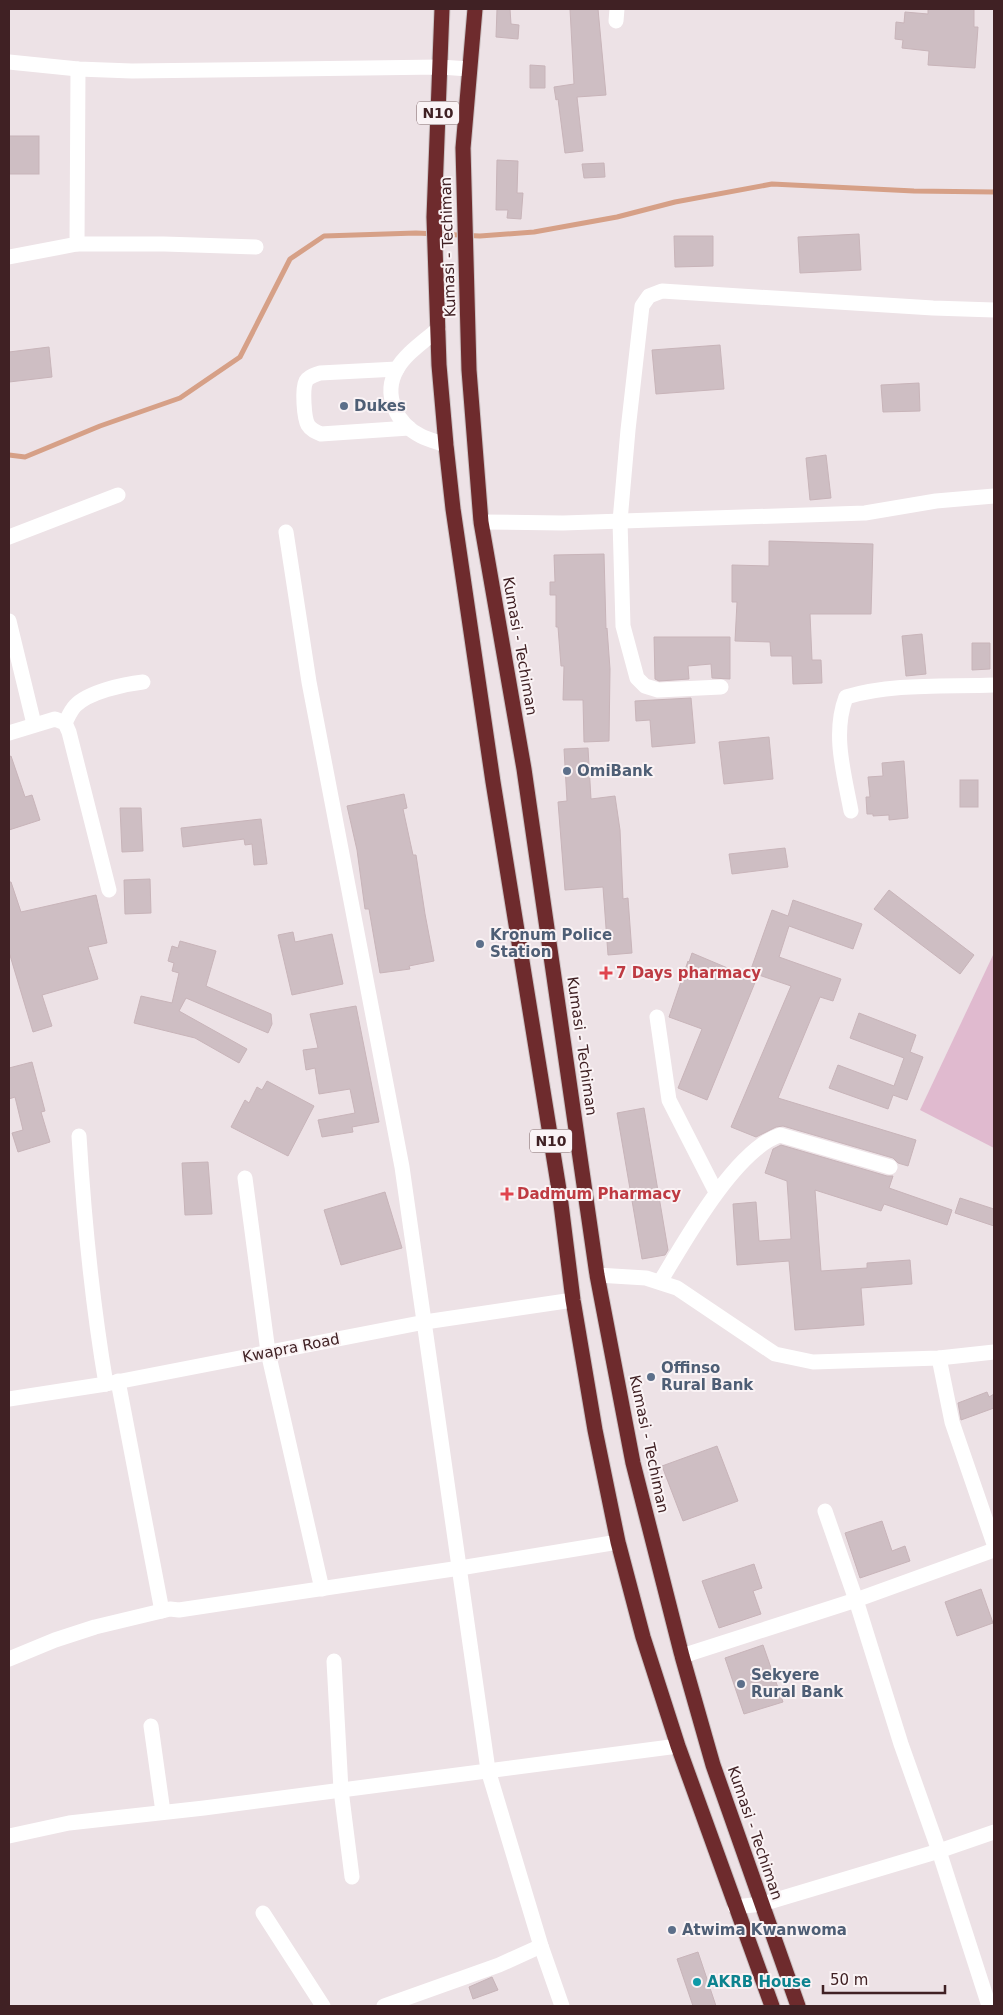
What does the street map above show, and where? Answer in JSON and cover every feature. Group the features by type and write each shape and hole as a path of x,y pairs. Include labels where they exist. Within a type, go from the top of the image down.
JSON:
{"highway":[{"name":"N10","path":"442,9 434,217 439,365 446,445 453,509 493,782 560,1196 573,1300 595,1430 618,1542 643,1637 678,1746 772,2006"},
{"name":"Kumasi - Techiman","path":"475,9 463,148 470,370 481,522 524,769 597,1275 633,1463 682,1656 713,1765 798,2006"}],"street":[{"path":"9,62 78,69 132,71 440,67 469,69"},
{"path":"78,69 78,244"},
{"path":"9,256 78,244 256,247"},
{"path":"720,687 658,690 645,686 637,678 623,626 620,521 642,306 649,296 662,291 994,310"},
{"path":"438,329 420,344 397,369 391,385 391,401 397,415 409,428 422,437 446,445"},
{"path":"397,369 320,373 312,376 307,380 304,388 306,418 311,429 321,434 409,428"},
{"path":"9,538 118,495"},
{"path":"481,522 563,523 865,513 936,501 994,496"},
{"path":"286,532 309,682 402,1167 488,1770 540,1946 562,2006"},
{"path":"9,621 34,724"},
{"path":"65,722 76,705 85,699 120,684 142,682"},
{"path":"850,811 838,732 840,713 846,696 865,691 885,689 994,685"},
{"path":"9,733 56,719 65,722 108,890"},
{"path":"658,1017 668,1100 716,1192"},
{"path":"79,1136 83,1204 95,1321 112,1382 162,1611"},
{"path":"660,1282 716,1192 757,1147 769,1139 780,1136 890,1167"},
{"path":"245,1178 268,1352 322,1589"},
{"path":"597,1275 646,1278 677,1288 775,1354 814,1362 939,1358 994,1352"},
{"name":"Kwapra Road","path":"9,1399 112,1382 425,1322 573,1300"},
{"path":"939,1358 952,1422 994,1544"},
{"path":"825,1511 989,2006"},
{"path":"9,1659 55,1640 95,1627 170,1609 180,1610 322,1589 618,1542"},
{"path":"682,1656 856,1600 994,1550"},
{"path":"334,1661 341,1790 352,1877"},
{"path":"151,1726 163,1812"},
{"path":"9,1836 69,1823 678,1746"},
{"path":"735,1908 762,1904 938,1851 994,1832"},
{"path":"263,1913 323,2006"},
{"path":"384,2006 499,1965 540,1946"}],"shaded area":[{"path":"994,953 994,1148 920,1110"}],"building":[{"path":"497,9 510,9 511,24 519,25 518,39 496,37"},
{"path":"570,9 598,9 606,95 577,97 583,151 565,153 558,99 556,100 554,87 574,84"},
{"path":"928,9 974,9 974,27 978,27 975,68 928,65 929,51 902,48 903,40 895,39 896,22 904,23 905,12 928,14"},
{"path":"530,65 545,66 545,88 530,88"},
{"path":"9,136 39,136 39,174 9,174"},
{"path":"497,160 518,161 517,193 523,193 521,219 507,218 508,210 496,210"},
{"path":"604,163 605,177 584,178 582,164"},
{"path":"859,234 861,270 800,273 798,237"},
{"path":"674,236 713,236 713,266 675,267"},
{"path":"720,345 724,389 656,394 652,350"},
{"path":"49,347 52,377 9,382 9,352"},
{"path":"919,383 920,411 883,412 881,385"},
{"path":"826,455 831,498 810,500 806,458"},
{"path":"769,541 873,544 871,614 810,614 812,660 821,660 822,683 793,684 792,656 771,656 770,642 735,641 737,602 732,602 732,565 769,566"},
{"path":"604,554 606,629 610,669 609,741 584,742 583,700 563,700 564,666 561,666 558,627 556,627 556,595 550,595 550,582 555,582 554,555"},
{"path":"922,634 926,674 906,676 902,636"},
{"path":"654,637 730,637 730,679 712,678 711,664 688,666 689,679 659,681 655,679"},
{"path":"972,643 990,643 990,669 972,670"},
{"path":"691,698 695,743 652,747 650,720 636,721 635,701"},
{"path":"769,737 773,779 724,784 719,742"},
{"path":"588,748 591,799 615,796 620,830 623,899 628,898 632,953 608,955 603,887 565,890 558,802 567,801 564,749"},
{"path":"11,756 25,797 32,795 40,820 9,830 9,757"},
{"path":"904,761 908,818 889,820 889,815 873,816 873,814 867,814 866,797 870,797 868,777 883,776 882,763"},
{"path":"960,780 978,780 978,807 960,807"},
{"path":"404,794 407,808 403,809 413,855 416,855 434,961 409,966 410,969 380,973 369,909 365,909 357,850 347,806"},
{"path":"120,808 141,808 143,851 122,852"},
{"path":"261,819 267,864 254,865 252,844 245,845 244,839 183,847 181,828"},
{"path":"785,848 788,867 732,874 729,854"},
{"path":"150,879 151,913 125,914 124,880"},
{"path":"9,882 11,882 21,912 96,895 107,943 88,947 98,979 42,995 52,1026 33,1032 9,952"},
{"path":"889,890 974,955 960,974 874,909"},
{"path":"793,900 862,924 853,949 789,926 779,957 841,979 833,1001 820,997 778,1098 916,1140 908,1166 898,1163 893,1158 783,1126 776,1127 756,1137 731,1127 791,986 750,972 772,910 788,916"},
{"path":"293,932 295,942 332,934 343,984 292,995 278,935"},
{"path":"180,941 216,951 206,986 271,1014 272,1024 268,1033 186,998 179,1011 247,1049 239,1063 195,1038 134,1023 141,996 172,1003 179,973 172,971 174,963 168,961 172,946 178,948"},
{"path":"692,953 756,980 707,1100 678,1088 702,1029 669,1017"},
{"path":"356,1006 379,1122 352,1127 353,1132 322,1137 318,1120 355,1113 350,1089 319,1094 315,1068 306,1070 303,1050 318,1048 310,1014"},
{"path":"859,1013 916,1035 910,1052 923,1057 907,1100 893,1095 888,1109 829,1088 838,1065 894,1086 904,1058 850,1038"},
{"path":"32,1062 45,1111 41,1112 50,1142 18,1152 12,1133 23,1130 15,1097 9,1099 9,1068"},
{"path":"267,1081 314,1106 288,1156 231,1127 245,1100 249,1103 257,1087 262,1090"},
{"path":"644,1108 668,1250 665,1255 642,1259 617,1113"},
{"path":"781,1145 887,1176 893,1176 889,1188 952,1210 947,1225 884,1204 881,1211 815,1190 821,1271 867,1268 867,1263 910,1260 912,1284 861,1288 864,1325 795,1330 789,1261 737,1265 733,1204 756,1202 759,1241 791,1239 787,1181 765,1173 773,1149"},
{"path":"208,1162 212,1214 185,1215 182,1163"},
{"path":"385,1192 402,1248 341,1265 324,1210"},
{"path":"960,1198 994,1209 994,1226 955,1213"},
{"path":"987,1392 989,1397 994,1394 994,1408 961,1420 958,1403"},
{"path":"717,1446 738,1501 683,1521 662,1466"},
{"path":"882,1521 892,1551 905,1546 910,1561 860,1578 845,1533"},
{"path":"754,1564 762,1588 753,1591 761,1614 719,1628 702,1581"},
{"path":"981,1589 993,1623 957,1636 945,1602"},
{"path":"763,1645 783,1702 744,1714 725,1658"},
{"name":"AKRB House","path":"698,1952 716,2006 693,2006 677,1959"},
{"path":"492,1977 498,1990 473,1999 469,1987"}],"waterway":[{"path":"9,455 25,457 100,426 180,398 240,357 290,259 324,236 416,233 480,236 534,232 617,217 675,202 772,184 914,191 994,192"}],"place":[{"name":"Dukes","path":"344,406"},
{"name":"OmiBank","path":"567,771"},
{"name":"Kronum Police Station","path":"480,944"},
{"name":"7 Days pharmacy","path":"606,973"},
{"name":"Dadmum Pharmacy","path":"507,1194"},
{"name":"Offinso Rural Bank","path":"651,1377"},
{"name":"Sekyere Rural Bank","path":"741,1684"},
{"name":"Atwima Kwanwoma","path":"672,1930"},
{"name":"AKRB House","path":"697,1982"}]}
